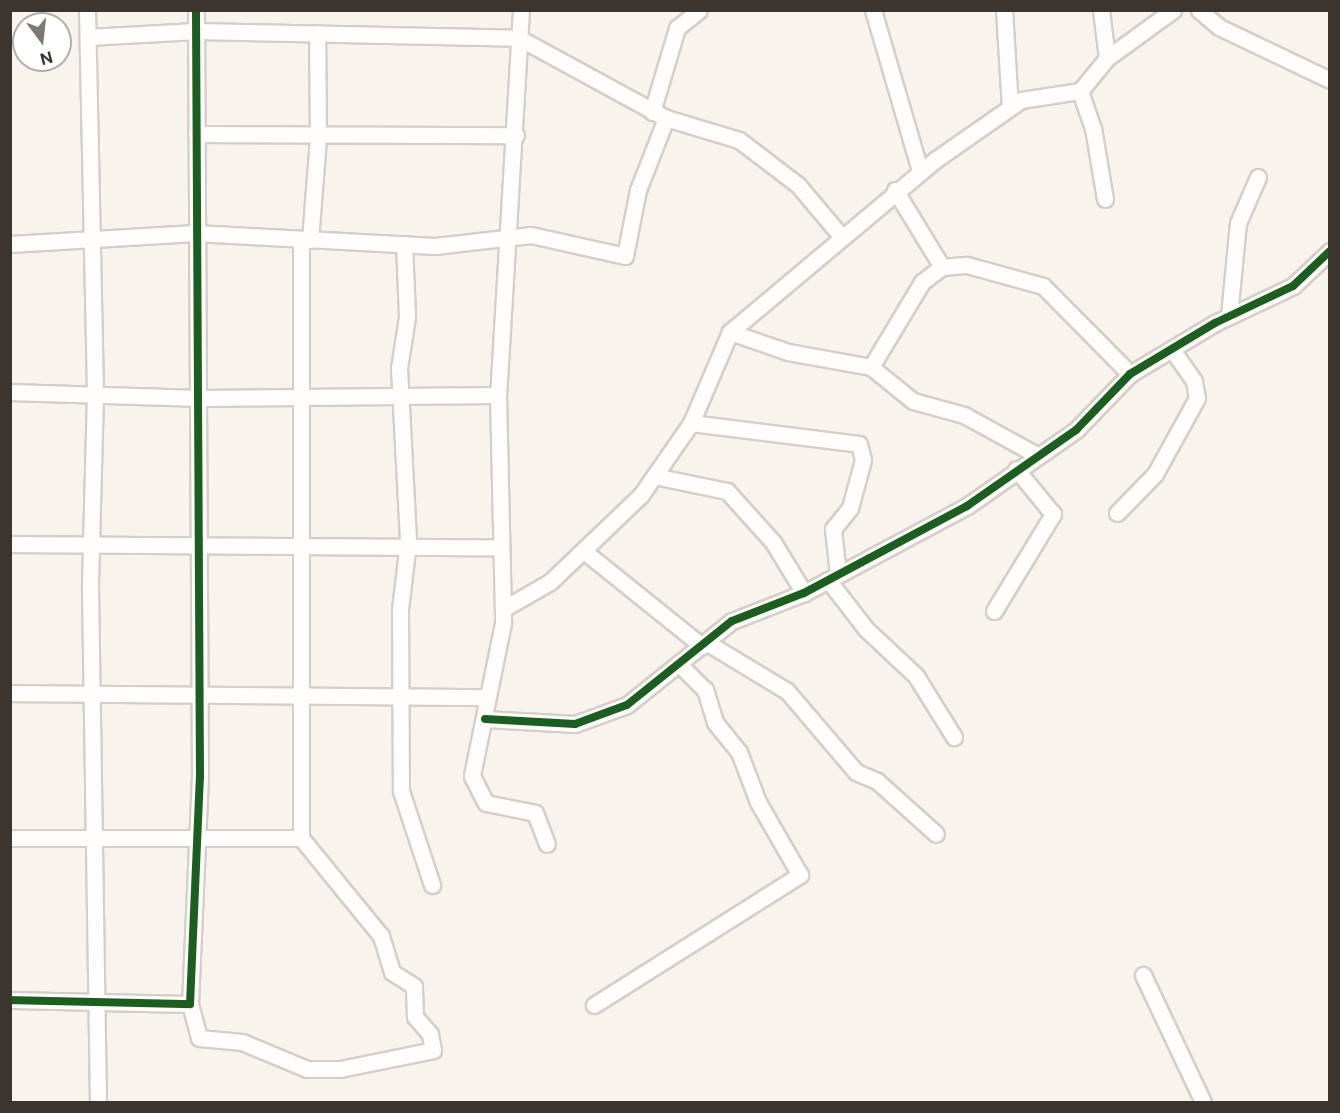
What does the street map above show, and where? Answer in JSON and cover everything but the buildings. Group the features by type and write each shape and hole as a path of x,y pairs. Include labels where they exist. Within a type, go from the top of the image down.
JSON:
{"street":[{"path":"87,10 95,393 94,1004 98,1102"},
{"path":"196,10 195,233 200,398 197,543 199,841 190,1004 199,1038 242,1042 307,1069 340,1069 433,1050 430,1034 415,1017 414,986 392,972 381,936 301,838 299,399 306,239 318,138 317,33"},
{"path":"521,10 510,237 498,395 498,547 503,609 485,719 472,760 475,788 496,809 535,813 547,844"},
{"path":"10,244 93,243 195,233 404,244 541,235 625,256 638,190 659,115 677,28 699,10"},
{"path":"873,10 920,171"},
{"path":"1004,10 1010,107"},
{"path":"1101,10 1107,58"},
{"path":"503,609 550,582 585,552 654,476 691,423 730,332 920,171 1010,107 1033,96 1080,91 1107,58 1173,10"},
{"path":"1199,10 1219,27 1329,80"},
{"path":"88,37 196,31 519,38 659,115 739,140 798,185 841,236"},
{"path":"1080,91 1093,128 1105,199"},
{"path":"196,134 318,138 516,135"},
{"path":"1229,316 1238,223 1258,177"},
{"path":"895,190 942,267"},
{"path":"404,244 407,317 399,350 408,542 400,609 401,791 432,885"},
{"path":"485,719 526,725 584,722 627,705 681,666 704,644 746,614 804,593 967,506 1035,454 1076,430 1130,374 1229,316 1293,286 1329,251"},
{"path":"871,367 916,289 942,267 967,265 1043,286 1130,374"},
{"path":"730,332 788,352 871,367 913,400 964,415 1035,454"},
{"path":"1117,513 1155,474 1197,398 1194,381 1172,349"},
{"path":"10,392 299,399 498,395"},
{"path":"691,423 859,444 863,460 850,508 833,529 833,577 866,629 916,676 954,737"},
{"path":"994,611 1053,514 1016,469"},
{"path":"654,476 727,491 773,542 804,593"},
{"path":"10,544 94,541 299,544 408,542 498,547"},
{"path":"585,552 704,644 787,691 855,771 877,781 936,834"},
{"path":"594,1005 800,875 758,802 739,752 715,722 705,690 681,666"},
{"path":"10,693 94,690 401,693 487,697"},
{"path":"10,838 199,841 301,838"},
{"path":"1143,975 1203,1102"},
{"path":"10,1000 94,1004 190,1004"}],"cycle path":[{"path":"10,1000 190,1004 200,777 196,10"},
{"path":"485,719 575,724 627,705 732,621 804,593 967,506 1076,430 1130,374 1215,323 1293,286 1330,251"}]}
